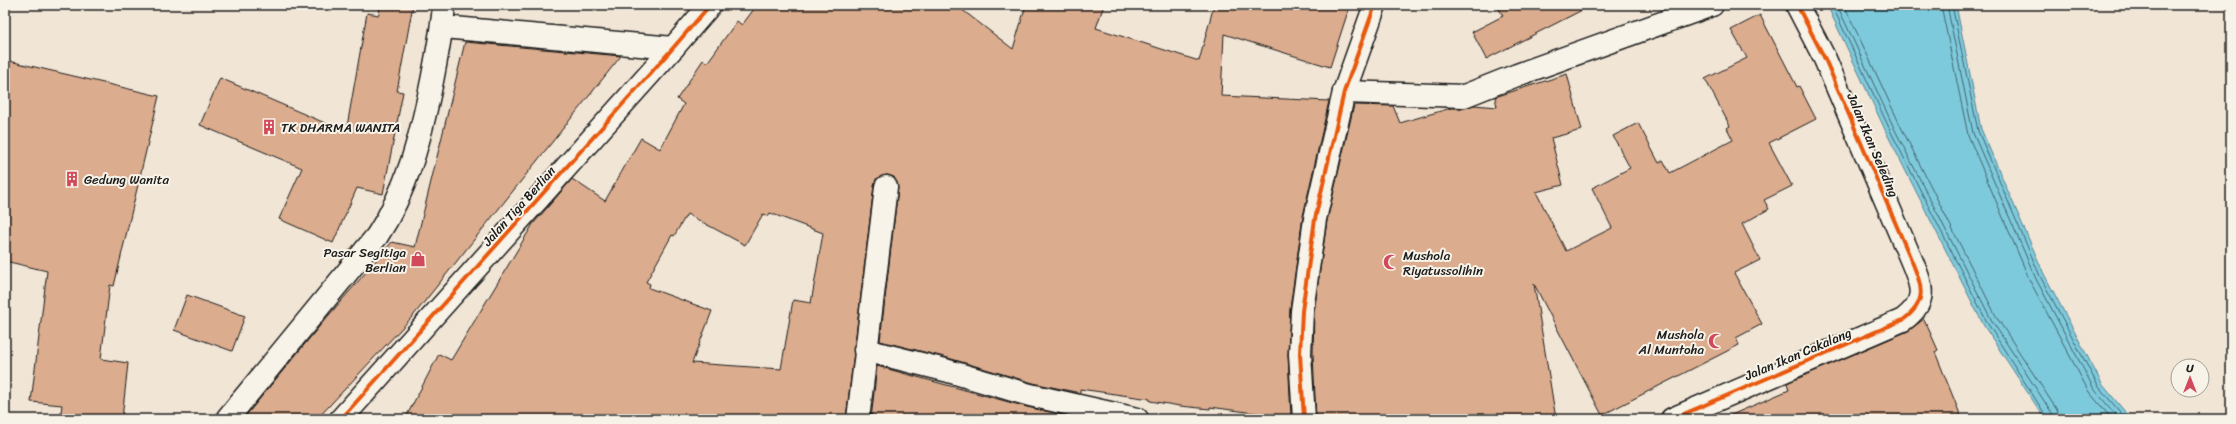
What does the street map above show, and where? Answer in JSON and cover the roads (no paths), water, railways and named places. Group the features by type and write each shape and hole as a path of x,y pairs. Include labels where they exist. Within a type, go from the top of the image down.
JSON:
{"street":[{"path":"227,419 377,236 389,218 412,163 422,129 443,27 444,5"},
{"name":"Jalan Tiga Berlian","path":"341,419 710,5"},
{"path":"1304,419 1300,354 1302,311 1315,218 1344,92 1375,5"},
{"path":"1344,92 1464,96 1517,74 1712,5"},
{"name":"Jalan Ikan Seleding","path":"1797,5 1825,59 1912,262 1920,285 1921,296"},
{"path":"443,27 673,48"},
{"path":"858,419 865,350 886,187"},
{"name":"Jalan Ikan Cakalang","path":"1672,419 1903,320 1916,309 1921,296"},
{"path":"865,350 945,370 1030,395 1138,419"}],"water":[{"path":"1827,5 1956,5 1981,129 2044,274 2102,384 2131,419 2045,419 1984,326 1887,134"}],"place":[{"name":"TK DHARMA WANITA","path":"269,127"},
{"name":"Gedung Wanita","path":"72,179"},
{"name":"Pasar Segitiga Berlian","path":"418,259"},
{"name":"Mushola Riyatussolihin","path":"1391,262"},
{"name":"Mushola Al Muntoha","path":"1716,341"}]}
